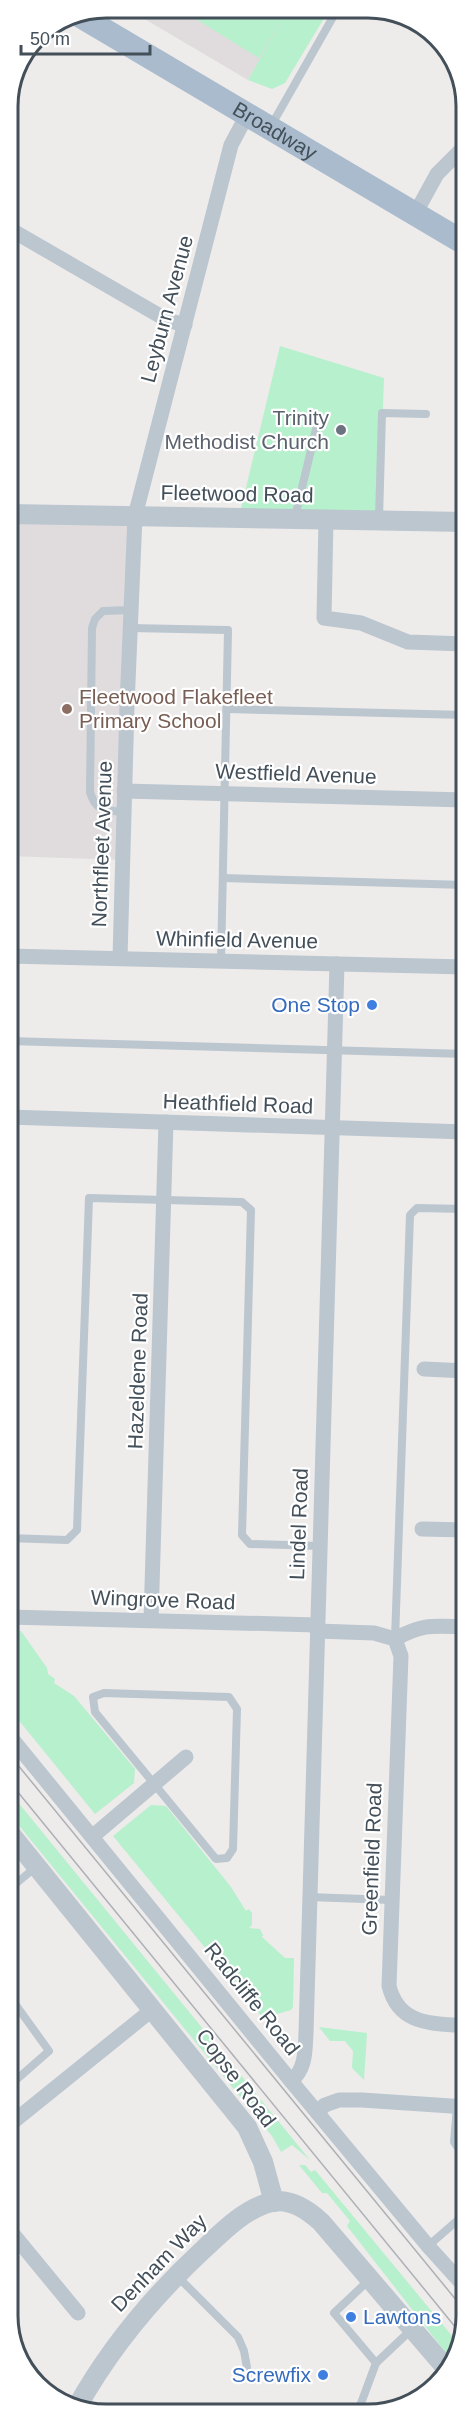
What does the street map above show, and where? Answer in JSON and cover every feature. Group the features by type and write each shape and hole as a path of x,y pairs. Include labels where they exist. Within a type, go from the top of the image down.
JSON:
{"main road":[{"name":"Broadway","path":"88,20 456,238"}],"street":[{"name":"Leyburn Avenue","path":"135,516 231,146 247,115"},
{"path":"415,214 437,174 456,155"},
{"path":"18,234 167,320 185,325"},
{"name":"Fleetwood Road","path":"18,514 456,522"},
{"name":"Northfleet Avenue","path":"120,958 130,610 135,516"},
{"path":"326,519 324,618 362,623 408,642 456,644"},
{"name":"Westfield Avenue","path":"124,790 456,800"},
{"name":"Whinfield Avenue","path":"18,956 456,967"},
{"name":"Lindel Road","path":"291,2081 299,2074 304,2060 337,964"},
{"name":"Heathfield Road","path":"18,1117 456,1132"},
{"name":"Hazeldene Road","path":"151,1620 166,1122"},
{"path":"424,1369 456,1371"},
{"path":"422,1529 456,1530"},
{"name":"Wingrove Road","path":"18,1617 151,1620 317,1628"},
{"path":"317,1628 374,1633 395,1640 424,1626 456,1627"},
{"name":"Greenfield Road","path":"395,1640 401,1656 389,1986 392,1997 400,2009 415,2019 456,2025"},
{"name":"Radcliffe Road","path":"18,1746 291,2081 456,2277"},
{"path":"93,1836 186,1757"},
{"name":"Copse Road","path":"18,1843 247,2127 261,2156 274,2202"},
{"path":"18,2118 153,2009"},
{"path":"317,2112 325,2105 339,2100 456,2106"},
{"path":"274,2202 294,2203 309,2211 321,2222 442,2363"},
{"name":"Denham Way","path":"82,2400 106,2359 125,2333 176,2275 227,2227 255,2209 274,2202"},
{"path":"18,2240 78,2313"}],"lane":[{"path":"269,128 333,18"},
{"path":"379,519 381,413 426,414"},
{"path":"294,518 317,425"},
{"path":"124,812 100,809 93,802 90,792 92,628 95,619 103,611 130,610"},
{"path":"130,628 228,630 221,961"},
{"path":"227,709 456,716"},
{"path":"223,878 456,885"},
{"path":"18,1041 456,1054"},
{"path":"18,1538 68,1540 77,1530 89,1198 242,1202 250,1210 242,1535 250,1544 320,1546"},
{"path":"395,1640 410,1215 417,1208 456,1209"},
{"path":"104,1693 229,1697 237,1708 233,1849 227,1858 216,1859 153,1784 95,1712 93,1697 104,1693"},
{"path":"18,1882 37,1866"},
{"path":"309,1897 392,1900"},
{"path":"18,2008 49,2051 18,2078"},
{"path":"428,2246 456,2222"},
{"path":"176,2275 238,2337 244,2351 248,2373"},
{"path":"370,2280 334,2313 376,2362"},
{"path":"361,2404 376,2362 413,2328"}],"shaded area":[{"path":"143,18 283,18 248,80"},
{"name":"Fleetwood Flakefleet Primary School","path":"18,514 135,516 122,860 18,856"}],"green space":[{"path":"194,18 282,18 259,58"},
{"path":"283,18 324,18 285,83 272,89 248,80"},
{"path":"280,346 384,378 379,519 239,517"},
{"path":"18,1631 21,1631 47,1668 48,1674 55,1679 54,1683 74,1696 135,1769 134,1783 95,1814 18,1719"},
{"path":"18,1802 310,2160 292,2145 281,2152 272,2136 18,1824"},
{"path":"151,1805 166,1806 231,1887 246,1911 249,1909 252,1913 252,1925 249,1928 260,1929 262,1937 285,1958 294,1958 293,2007 291,2010 263,2018 113,1836"},
{"path":"319,2027 367,2033 364,2080 352,2068 353,2051 345,2041 330,2041"},
{"path":"299,2165 305,2165 311,2172 315,2170 453,2337 447,2354 347,2226 350,2221 327,2193 322,2193"}],"tram line":[{"path":"18,1765 456,2300"},
{"path":"18,1792 455,2326"}],"place":[{"name":"Trinity Methodist Church","path":"341,430"},
{"name":"Fleetwood Flakefleet Primary School","path":"67,709"},
{"name":"One Stop","path":"372,1005"},
{"name":"Lawtons","path":"351,2317"},
{"name":"Screwfix","path":"323,2375"}]}
